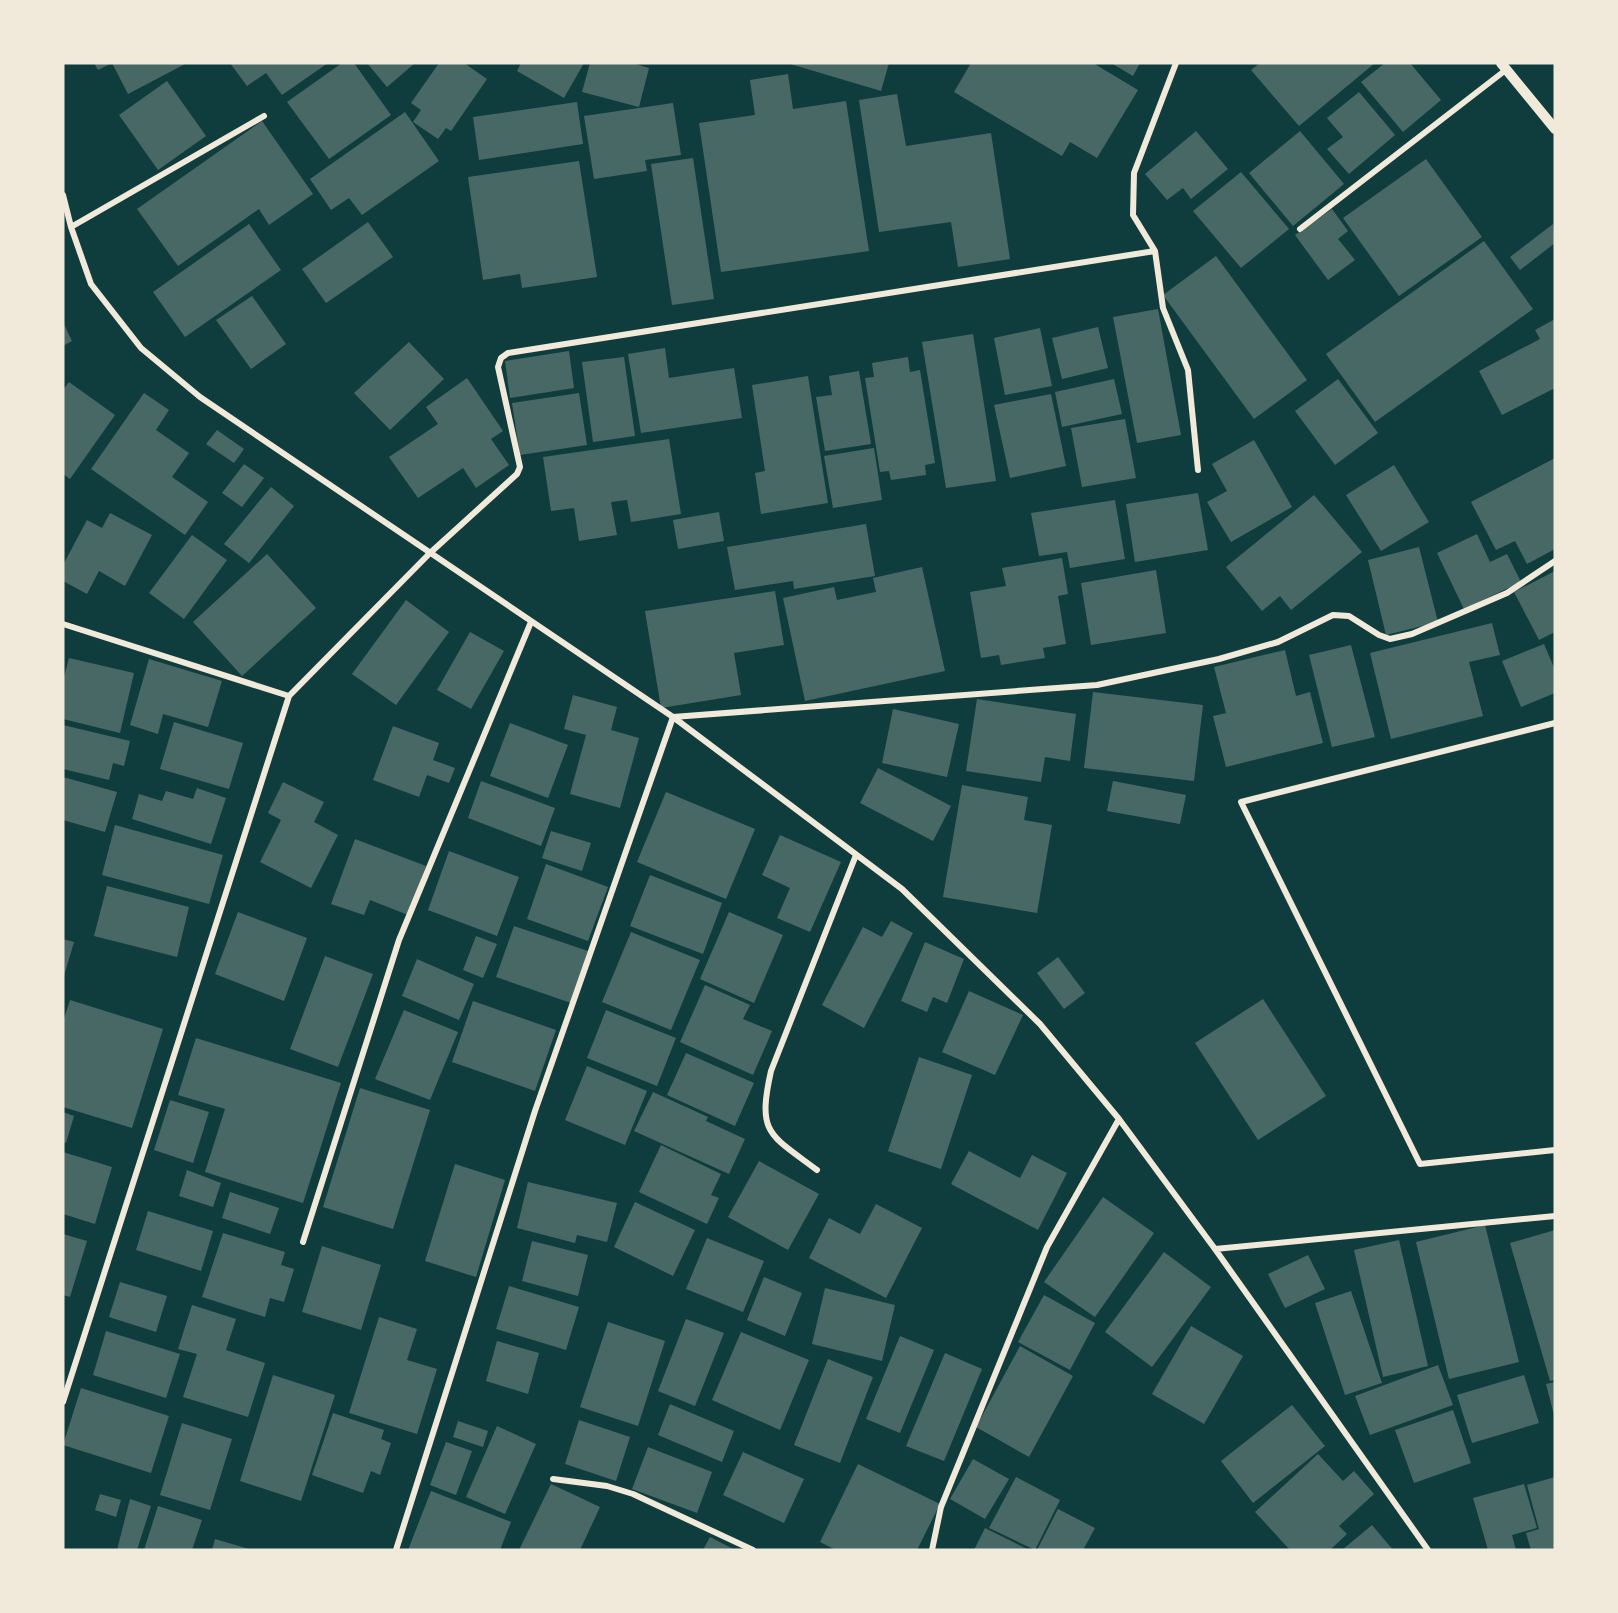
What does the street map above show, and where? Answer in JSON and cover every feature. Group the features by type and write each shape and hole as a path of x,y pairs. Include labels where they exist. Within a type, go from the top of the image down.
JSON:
{"street":[{"path":"1176,63 1134,172 1133,215 1155,251 1163,308 1188,370 1198,470"},
{"path":"1300,229 1504,66 1555,129"},
{"path":"70,227 264,116"},
{"path":"63,195 70,227 91,284 141,348 200,397 673,717 902,889 1040,1024 1119,1119 1215,1249 1428,1550"},
{"path":"63,1402 289,696 430,553 517,474 520,466 498,367 501,358 508,353 1155,251"},
{"path":"673,717 1098,685 1228,657 1278,642 1333,615 1349,616 1379,635 1390,639 1412,634 1507,593 1555,561"},
{"path":"303,1242 399,940 531,621"},
{"path":"63,624 289,696"},
{"path":"396,1550 535,1111 673,717"},
{"path":"1555,723 1241,802 1420,1164 1555,1150"},
{"path":"817,1170 777,1140 768,1126 763,1106 771,1071 856,855"},
{"path":"932,1550 941,1507 1047,1247 1119,1119"},
{"path":"1215,1249 1555,1216"},
{"path":"553,1479 607,1486 633,1494 753,1550"}],"building":[{"path":"94,63 112,63 98,70"},
{"path":"112,63 187,63 128,94"},
{"path":"230,63 328,63 282,95 266,73 247,86"},
{"path":"342,63 354,63 391,115 329,159 287,102"},
{"path":"367,63 415,63 387,87"},
{"path":"439,63 464,63 487,79 451,131 446,128 438,139 413,122 421,110 411,103"},
{"path":"521,63 584,63 564,98 517,71"},
{"path":"590,63 632,63 649,68 639,107 582,92"},
{"path":"787,63 889,63 881,91"},
{"path":"971,63 1093,63 1138,90 1097,158 1070,142 1062,156 954,92"},
{"path":"1111,63 1140,63 1133,76"},
{"path":"1260,63 1375,63 1299,126 1251,70"},
{"path":"1385,63 1410,63 1441,100 1403,132 1361,82"},
{"path":"788,74 793,109 846,101 869,251 721,272 699,123 755,115 750,80"},
{"path":"167,81 206,136 158,170 119,115"},
{"path":"1359,92 1395,135 1349,174 1327,149 1343,137 1327,118"},
{"path":"897,94 906,146 991,133 1010,259 958,267 951,222 879,232 859,100"},
{"path":"577,102 583,144 479,160 473,117"},
{"path":"673,103 681,155 645,160 647,171 594,179 584,116"},
{"path":"405,112 439,161 362,215 349,198 331,210 310,179"},
{"path":"262,121 313,194 269,225 259,209 178,266 137,209"},
{"path":"1196,131 1228,169 1191,199 1183,188 1167,200 1145,174"},
{"path":"1300,131 1344,184 1293,226 1249,173"},
{"path":"693,158 714,299 672,305 651,164"},
{"path":"1426,159 1482,237 1399,296 1343,218"},
{"path":"579,161 597,277 522,288 520,274 483,280 468,177"},
{"path":"1241,172 1289,229 1241,268 1193,211"},
{"path":"1332,209 1348,231 1338,239 1355,260 1328,280 1295,235"},
{"path":"368,222 393,257 326,303 302,269"},
{"path":"249,224 281,270 185,337 153,292"},
{"path":"1553,224 1555,243 1520,270 1510,257"},
{"path":"1484,241 1533,309 1375,422 1326,354"},
{"path":"1216,256 1307,380 1254,419 1163,295"},
{"path":"252,296 286,344 251,369 216,320"},
{"path":"1158,309 1181,435 1137,443 1113,317"},
{"path":"1555,319 1555,388 1502,415 1479,371 1540,339 1535,330"},
{"path":"63,322 72,341 63,346"},
{"path":"1098,327 1108,368 1062,379 1052,338"},
{"path":"1040,328 1052,386 1005,395 994,338"},
{"path":"973,334 996,481 946,488 922,342"},
{"path":"409,342 444,379 390,430 354,393"},
{"path":"665,348 669,378 734,368 742,418 641,433 628,354"},
{"path":"569,351 574,388 510,398 505,361"},
{"path":"624,357 635,436 593,442 582,362"},
{"path":"908,357 910,372 920,370 935,463 925,465 926,475 891,480 889,471 880,472 865,378 874,377 872,363"},
{"path":"859,371 871,444 825,451 816,397 832,395 829,376"},
{"path":"808,376 828,503 761,514 755,473 765,471 752,385"},
{"path":"467,378 503,431 491,439 509,465 476,488 463,468 418,498 389,457 438,424 426,407"},
{"path":"1114,379 1122,414 1062,427 1055,392"},
{"path":"1338,379 1378,433 1335,465 1295,411"},
{"path":"69,382 115,415 70,479 63,474 63,390"},
{"path":"144,393 169,410 156,430 189,453 172,477 208,502 185,535 91,469"},
{"path":"579,393 587,445 520,455 512,403"},
{"path":"1051,394 1066,466 1010,478 994,405"},
{"path":"1125,419 1136,478 1082,487 1071,428"},
{"path":"217,430 244,449 234,463 206,444"},
{"path":"669,439 681,514 631,522 627,500 611,502 617,535 579,541 574,508 551,511 543,457"},
{"path":"1254,440 1292,507 1231,542 1207,502 1227,491 1212,464"},
{"path":"874,448 882,500 833,508 824,456"},
{"path":"1555,458 1555,549 1527,564 1515,541 1496,550 1471,502"},
{"path":"244,464 264,478 242,507 222,493"},
{"path":"1394,465 1429,522 1381,551 1346,495"},
{"path":"271,487 294,506 249,563 224,544"},
{"path":"1198,493 1208,550 1135,562 1126,504"},
{"path":"1314,495 1362,552 1291,610 1280,596 1262,611 1226,567"},
{"path":"1115,500 1125,559 1070,568 1067,552 1039,556 1031,513"},
{"path":"719,512 724,541 678,549 673,520"},
{"path":"110,513 152,535 125,586 99,571 87,594 63,581 63,565 87,520 102,528"},
{"path":"866,524 875,576 794,589 793,581 735,590 727,547"},
{"path":"1477,534 1490,562 1507,554 1521,582 1464,609 1437,553"},
{"path":"192,535 227,560 184,619 149,593"},
{"path":"1419,547 1438,622 1386,635 1368,560"},
{"path":"267,554 316,608 242,676 193,622"},
{"path":"1062,558 1068,594 1058,596 1066,644 1043,648 1045,658 1001,665 999,655 981,658 970,592 1006,586 1002,568"},
{"path":"922,567 945,671 805,701 783,598 834,587 837,600 876,592 873,578"},
{"path":"1156,570 1166,633 1091,645 1081,583"},
{"path":"1555,571 1555,632 1539,640 1514,592"},
{"path":"775,591 784,645 734,653 741,695 661,708 645,611"},
{"path":"406,600 449,632 396,705 352,674"},
{"path":"1492,623 1500,655 1469,662 1483,716 1391,739 1370,653"},
{"path":"470,632 504,651 471,709 437,690"},
{"path":"1544,644 1555,670 1555,693 1521,707 1502,661"},
{"path":"1351,645 1375,737 1332,747 1309,655"},
{"path":"1285,650 1296,696 1310,692 1323,743 1226,767 1213,716 1226,713 1214,667"},
{"path":"69,658 134,673 120,733 63,719 63,681"},
{"path":"149,659 222,681 208,727 163,714 158,734 130,725"},
{"path":"1093,692 1203,705 1194,781 1084,768"},
{"path":"573,695 617,707 611,730 639,738 620,808 570,794 586,735 564,729"},
{"path":"977,699 1076,714 1070,761 1045,757 1041,782 966,771"},
{"path":"893,709 959,724 947,777 882,763"},
{"path":"174,722 243,743 229,789 160,769"},
{"path":"510,723 568,745 548,798 490,776"},
{"path":"63,725 130,741 124,766 113,763 109,780 63,769"},
{"path":"393,726 439,743 433,760 455,768 449,783 427,775 419,797 373,780"},
{"path":"878,768 951,806 933,841 860,803"},
{"path":"63,777 117,792 105,832 63,820"},
{"path":"481,781 555,808 541,846 468,818"},
{"path":"1113,781 1186,795 1180,824 1107,811"},
{"path":"283,782 324,802 314,822 338,835 311,888 260,862 281,820 268,813"},
{"path":"962,785 1028,797 1024,820 1052,825 1037,913 943,897"},
{"path":"197,788 226,798 211,844 132,819 139,794 162,801 166,791 193,799"},
{"path":"666,792 755,829 726,899 637,862"},
{"path":"115,825 223,855 209,904 102,875"},
{"path":"551,831 591,843 582,871 542,858"},
{"path":"780,835 841,862 810,932 777,918 790,888 762,875"},
{"path":"355,839 426,866 408,915 370,900 364,915 331,904"},
{"path":"449,851 519,877 497,936 428,910"},
{"path":"546,864 608,887 588,941 527,919"},
{"path":"650,875 722,903 703,954 630,926"},
{"path":"107,886 189,907 177,957 94,936"},
{"path":"238,912 307,938 284,1001 215,974"},
{"path":"729,912 783,935 754,1003 700,979"},
{"path":"891,921 913,933 864,1028 822,1005 863,927 882,937"},
{"path":"514,926 588,951 571,1003 496,977"},
{"path":"631,932 700,960 671,1030 602,1002"},
{"path":"476,936 497,944 483,978 463,970"},
{"path":"63,939 74,942 64,976 63,976"},
{"path":"925,942 964,959 947,1003 933,997 927,1012 901,1001"},
{"path":"325,956 373,974 338,1067 290,1049"},
{"path":"1058,957 1085,993 1064,1009 1037,973"},
{"path":"417,959 474,984 459,1020 402,996"},
{"path":"705,985 750,1005 743,1019 772,1031 753,1075 680,1042"},
{"path":"969,991 1023,1015 995,1075 942,1052"},
{"path":"1263,999 1326,1096 1258,1140 1195,1043"},
{"path":"70,1000 163,1029 132,1128 63,1107 63,1022"},
{"path":"473,1001 556,1030 535,1091 452,1062"},
{"path":"404,1010 458,1032 430,1100 375,1079"},
{"path":"606,1010 676,1038 657,1086 587,1058"},
{"path":"196,1038 341,1083 303,1203 205,1172 225,1109 178,1095"},
{"path":"686,1053 754,1083 735,1126 667,1095"},
{"path":"919,1057 972,1075 941,1169 888,1151"},
{"path":"587,1066 647,1091 625,1145 565,1120"},
{"path":"360,1088 430,1110 393,1229 323,1207"},
{"path":"653,1092 708,1117 706,1121 745,1139 729,1174 634,1131"},
{"path":"170,1100 209,1112 193,1163 154,1150"},
{"path":"63,1112 74,1116 66,1143 63,1142"},
{"path":"661,1145 721,1174 711,1195 719,1198 707,1224 639,1192"},
{"path":"969,1151 1020,1178 1032,1155 1067,1173 1038,1230 951,1184"},
{"path":"63,1152 112,1167 95,1224 63,1214"},
{"path":"759,1161 819,1194 788,1250 728,1217"},
{"path":"455,1164 505,1180 476,1277 425,1261"},
{"path":"187,1170 221,1183 213,1207 179,1196"},
{"path":"528,1182 617,1203 607,1242 577,1235 575,1243 517,1228"},
{"path":"230,1192 279,1208 270,1234 222,1218"},
{"path":"1103,1197 1154,1233 1095,1317 1044,1282"},
{"path":"635,1202 695,1230 673,1276 614,1247"},
{"path":"876,1204 922,1228 886,1298 809,1258 829,1218 860,1234"},
{"path":"148,1211 213,1231 201,1271 136,1250"},
{"path":"1485,1225 1519,1362 1449,1379 1416,1242"},
{"path":"1555,1230 1555,1380 1550,1381 1510,1243"},
{"path":"223,1233 285,1252 281,1265 294,1269 284,1302 270,1298 265,1317 202,1297"},
{"path":"63,1234 87,1241 70,1297 63,1295"},
{"path":"707,1238 764,1261 743,1312 686,1289"},
{"path":"1399,1240 1428,1366 1383,1377 1354,1250"},
{"path":"532,1241 588,1255 578,1296 522,1281"},
{"path":"322,1246 381,1265 361,1330 302,1312"},
{"path":"1164,1252 1211,1287 1152,1367 1105,1332"},
{"path":"1308,1255 1325,1289 1285,1308 1268,1274"},
{"path":"764,1277 802,1293 785,1336 747,1320"},
{"path":"120,1282 167,1296 156,1332 109,1317"},
{"path":"509,1286 579,1307 566,1350 496,1329"},
{"path":"825,1288 895,1305 882,1361 812,1344"},
{"path":"1351,1291 1382,1383 1345,1395 1315,1303"},
{"path":"1044,1295 1095,1323 1070,1370 1018,1342"},
{"path":"192,1305 236,1319 226,1350 265,1363 248,1417 183,1397 197,1354 178,1349"},
{"path":"379,1317 417,1329 407,1360 437,1369 417,1434 349,1413"},
{"path":"686,1319 724,1333 695,1406 658,1391"},
{"path":"608,1322 665,1341 638,1426 580,1407"},
{"path":"1191,1326 1243,1356 1204,1424 1152,1394"},
{"path":"106,1331 180,1354 166,1398 93,1375"},
{"path":"741,1332 809,1360 780,1430 712,1400"},
{"path":"900,1336 934,1350 900,1433 866,1419"},
{"path":"497,1341 539,1353 528,1394 486,1381"},
{"path":"1020,1346 1073,1376 1029,1457 976,1427"},
{"path":"945,1353 982,1369 944,1461 906,1446"},
{"path":"828,1359 873,1377 840,1463 794,1445"},
{"path":"1438,1365 1453,1405 1370,1435 1355,1396"},
{"path":"273,1375 335,1395 301,1501 240,1481"},
{"path":"1524,1375 1539,1423 1472,1443 1457,1395"},
{"path":"1555,1382 1555,1415 1554,1415 1546,1384"},
{"path":"81,1388 169,1416 151,1473 63,1445"},
{"path":"670,1404 734,1431 722,1462 658,1435"},
{"path":"1292,1405 1325,1446 1253,1503 1221,1461"},
{"path":"1453,1410 1471,1463 1414,1483 1395,1430"},
{"path":"333,1413 384,1430 381,1439 391,1443 380,1475 371,1471 363,1493 312,1475"},
{"path":"579,1420 630,1437 616,1481 565,1464"},
{"path":"458,1421 488,1431 483,1447 453,1437"},
{"path":"182,1423 232,1439 210,1510 160,1495"},
{"path":"497,1426 536,1444 505,1514 466,1497"},
{"path":"446,1442 472,1451 456,1495 430,1485"},
{"path":"648,1447 712,1472 697,1513 632,1489"},
{"path":"743,1452 804,1479 784,1523 723,1495"},
{"path":"1318,1454 1343,1481 1354,1471 1374,1494 1339,1526 1347,1534 1330,1550 1290,1550 1255,1512"},
{"path":"973,1459 1009,1479 985,1519 950,1499"},
{"path":"858,1464 940,1504 917,1550 836,1550 820,1542"},
{"path":"1016,1477 1060,1500 1035,1550 989,1528"},
{"path":"1555,1477 1555,1550 1531,1550 1526,1533 1539,1529 1527,1485"},
{"path":"551,1484 600,1507 580,1550 519,1550"},
{"path":"1524,1484 1537,1528 1512,1535 1516,1550 1488,1550 1473,1498"},
{"path":"431,1491 511,1522 500,1550 408,1550"},
{"path":"100,1494 121,1500 116,1517 95,1510"},
{"path":"130,1499 151,1506 137,1550 117,1550"},
{"path":"158,1506 202,1520 192,1550 144,1550"},
{"path":"1058,1509 1095,1528 1083,1550 1037,1550"},
{"path":"1372,1525 1393,1550 1342,1550"},
{"path":"985,1528 1029,1550 974,1550"},
{"path":"710,1537 735,1550 703,1550"},
{"path":"215,1539 249,1549 249,1550 212,1550"}]}
